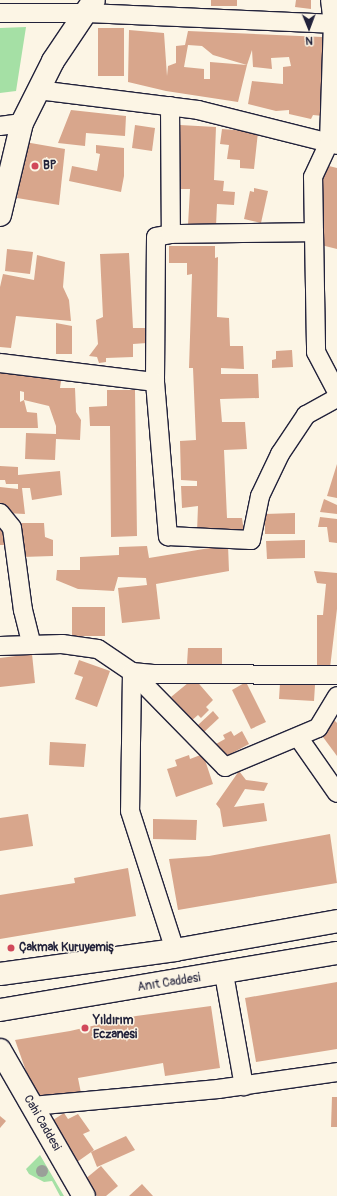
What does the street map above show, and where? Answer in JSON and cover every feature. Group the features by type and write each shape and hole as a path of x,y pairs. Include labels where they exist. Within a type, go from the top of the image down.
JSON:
{"main road":[{"path":"0,215 22,123 53,61 90,6"},
{"path":"0,974 175,950 337,921"},
{"name":"Anıt Caddesi","path":"0,1010 224,974 337,954"},
{"name":"Cahi Caddesi","path":"0,1050 84,1196"}],"street":[{"path":"330,0 335,24 333,144 313,177 316,352 337,392"},
{"path":"0,13 90,6 335,24"},
{"path":"38,90 198,110 333,144"},
{"path":"170,106 171,234"},
{"path":"0,126 22,123"},
{"path":"314,232 171,234 156,237 155,382 168,536 251,540 260,496 280,454 306,415 337,398"},
{"path":"0,363 155,382"},
{"path":"0,513 12,528 23,610 32,645"},
{"path":"0,646 62,644 98,649 132,672 226,767 318,728 337,696"},
{"path":"132,672 156,674 337,675"},
{"path":"132,672 130,810 175,950"},
{"path":"298,737 337,793"},
{"path":"224,974 244,1086"},
{"path":"32,1106 244,1086 337,1072"}],"green space":[{"path":"26,27 16,91 0,93 0,28"},
{"path":"40,1155 64,1196 60,1196 52,1181 44,1182 29,1174 26,1169"}],"building":[{"path":"211,0 237,0 237,6 211,6"},
{"path":"296,0 311,0 311,9 295,7"},
{"path":"98,28 124,28 124,76 98,76"},
{"path":"129,30 164,33 167,76 168,66 176,63 176,46 185,45 188,31 322,37 323,116 313,115 311,119 289,114 289,110 276,111 248,104 252,81 283,84 283,67 291,66 289,57 271,58 272,69 253,67 252,50 238,102 166,91 128,82","holes":["188,45 202,46 213,55 247,65 210,62 210,79 204,79 204,69 184,67"]},
{"path":"71,110 126,116 125,136 86,133 85,146 58,143"},
{"path":"135,125 155,128 152,151 132,148"},
{"path":"180,125 216,127 214,180 224,181 223,191 235,192 234,205 217,204 216,226 188,225 190,189 177,189"},
{"path":"222,129 258,132 254,169 240,168 240,160 227,159 229,145 220,144"},
{"path":"25,142 65,149 59,205 17,198"},
{"path":"96,145 124,148 124,176 121,192 69,181 72,166 97,171 100,154 96,153"},
{"path":"321,164 337,168 337,249 321,245"},
{"path":"254,188 268,191 261,223 244,219 250,191 254,192"},
{"path":"169,246 215,246 215,258 218,257 217,317 229,318 230,346 243,346 244,369 221,368 221,374 258,374 259,398 220,399 222,422 245,422 247,449 224,450 227,518 242,518 244,532 197,532 198,506 182,508 181,486 197,486 197,481 181,480 180,441 196,440 193,368 189,368 192,274 187,275 187,263 169,263"},
{"path":"7,249 33,252 30,274 5,271"},
{"path":"129,253 133,328 146,328 147,343 133,344 133,357 106,358 106,362 99,363 97,357 89,356 98,344 96,320 103,317 100,254"},
{"path":"37,255 65,262 63,287 69,300 71,321 16,316 11,348 0,347 0,287 3,274 34,280"},
{"path":"56,323 72,326 72,354 56,354"},
{"path":"292,350 293,367 272,368 272,360 276,359 276,351"},
{"path":"0,373 26,374 61,381 60,388 75,388 76,412 81,420 80,440 56,439 55,460 25,459 26,433 56,434 56,426 49,406 24,400 27,412 37,413 38,428 0,428","holes":["20,391 24,392 24,400 20,402"]},
{"path":"107,390 135,390 137,536 111,537 110,426 90,426 89,407 107,406"},
{"path":"337,464 337,498 327,496"},
{"path":"0,466 18,467 18,475 60,471 62,495 32,500 30,488 22,488 25,514 5,513 5,504 0,504 0,487 18,489 18,484 6,484 5,480 0,480"},
{"path":"324,499 337,505 337,514 320,512"},
{"path":"295,513 295,534 265,534 265,514"},
{"path":"320,517 337,519 337,543 329,542 327,527 318,527"},
{"path":"0,520 6,530 7,545 0,545"},
{"path":"21,523 44,523 45,537 53,540 53,556 22,557"},
{"path":"305,540 305,558 267,559 266,541"},
{"path":"228,545 229,571 156,584 160,619 122,623 118,588 147,585 146,578 118,577 114,591 78,589 56,580 57,570 80,570 80,557 119,555 119,547 147,546 149,558"},
{"path":"314,571 337,573 337,609 330,668 317,665 317,615 323,615 326,584 317,583"},
{"path":"72,607 105,607 105,636 72,636"},
{"path":"188,648 222,648 222,665 187,664"},
{"path":"32,654 35,683 0,687 0,658"},
{"path":"79,660 110,671 97,707 75,699 83,677 74,674"},
{"path":"194,678 213,700 206,707 209,710 201,718 198,715 191,721 171,697"},
{"path":"246,682 266,722 251,729 232,690"},
{"path":"280,683 315,685 314,701 279,699"},
{"path":"213,711 219,718 203,733 197,726"},
{"path":"334,720 337,723 337,756 320,733"},
{"path":"231,731 234,736 242,731 249,744 223,758 216,744 225,739 223,735"},
{"path":"50,742 86,744 84,767 49,765"},
{"path":"203,754 213,784 176,797 167,769 177,766 175,760 189,755 190,759"},
{"path":"239,771 246,780 268,783 264,791 245,789 234,807 264,803 267,821 223,827 220,809 216,804"},
{"path":"28,814 33,846 0,851 0,818"},
{"path":"153,819 197,820 196,840 153,839"},
{"path":"330,834 337,883 178,910 169,859 209,856"},
{"path":"128,868 136,916 0,939 0,895 75,883 74,878"},
{"path":"337,982 337,1049 256,1062 245,998"},
{"path":"211,1006 220,1068 165,1076 163,1063 78,1078 81,1093 37,1102 15,1040 70,1031 136,1016"},
{"path":"332,1097 337,1097 337,1127 331,1127"},
{"path":"64,1113 68,1119 78,1114 90,1131 83,1134 94,1150 77,1162 50,1122"},
{"path":"0,1116 6,1121 0,1128"},
{"path":"126,1136 135,1150 97,1167 91,1152"},
{"path":"101,1166 118,1186 106,1196 97,1196 84,1180"},
{"path":"142,1184 153,1196 129,1196"}],"place":[{"name":"BP","path":"35,166"},
{"name":"Çakmak Kuruyemiş","path":"11,948"},
{"name":"Yıldırım Eczanesi","path":"85,1028"}]}
